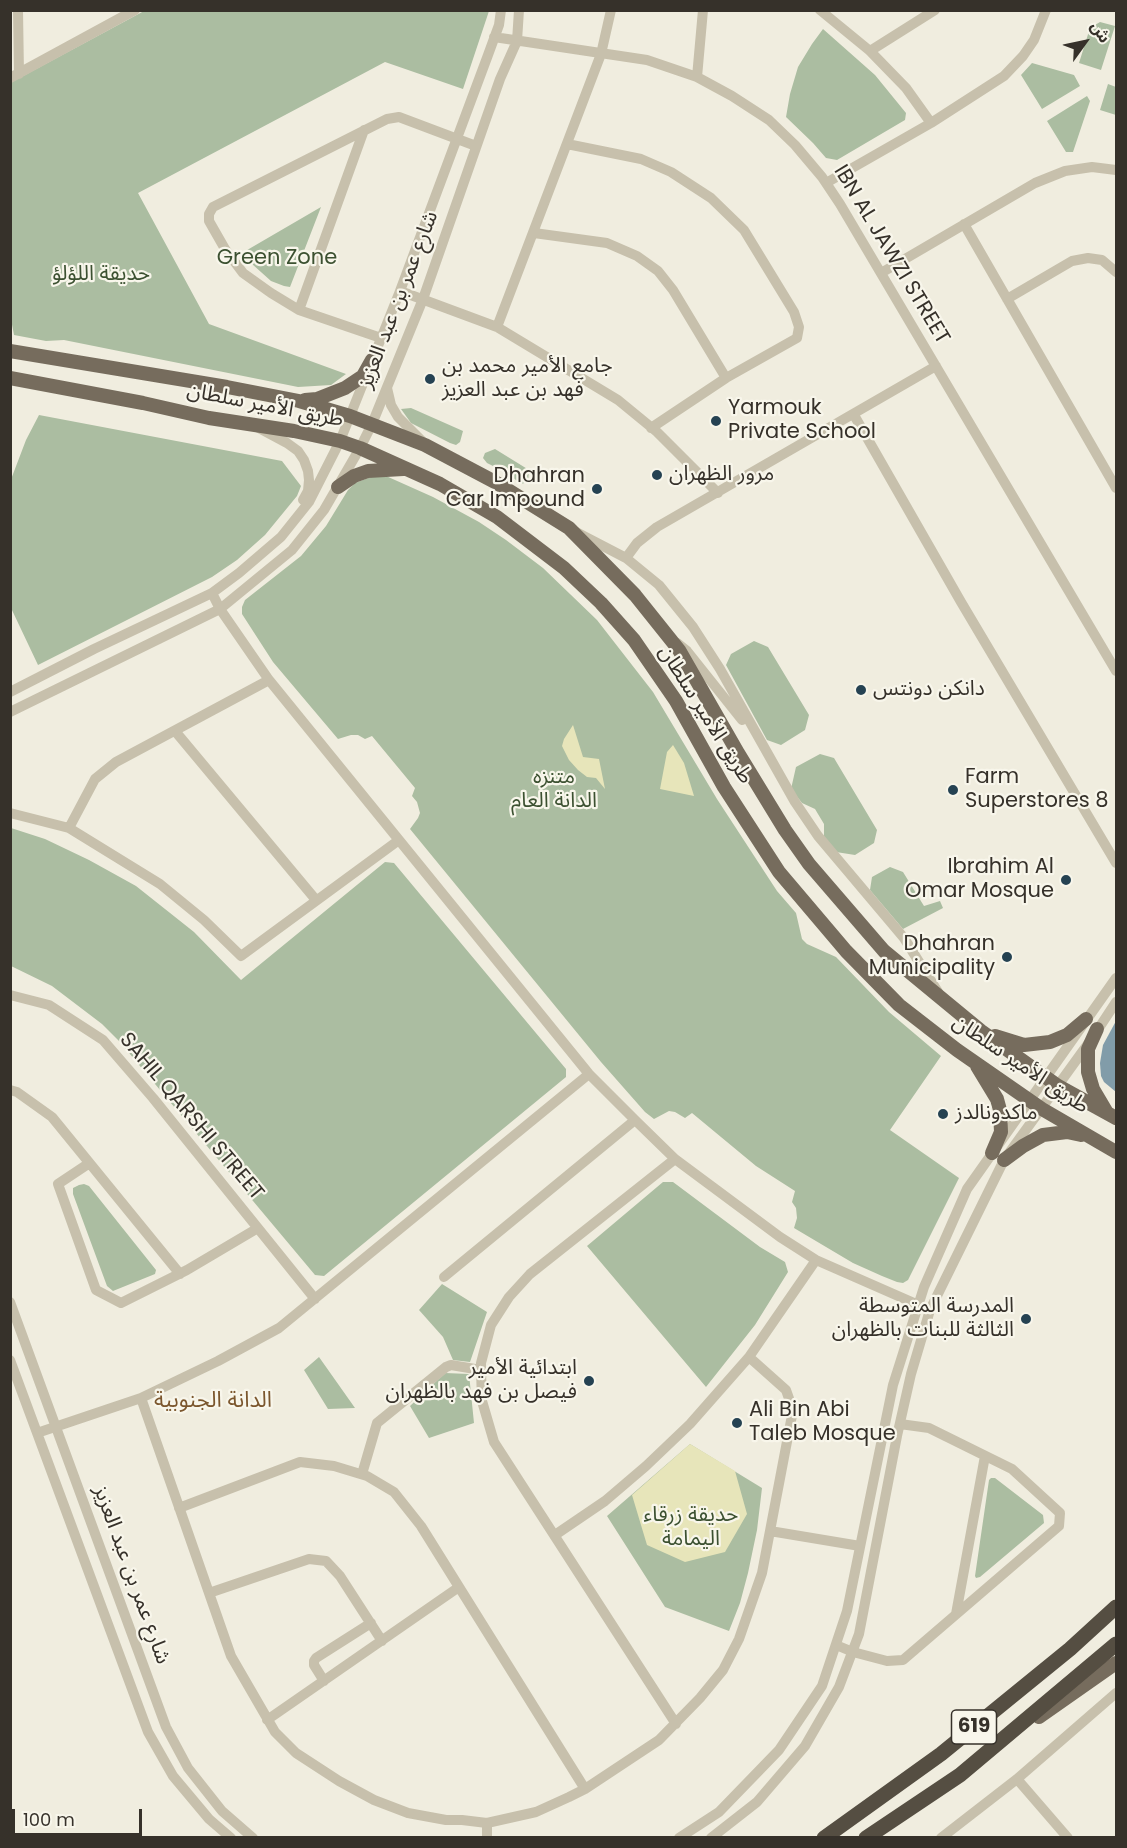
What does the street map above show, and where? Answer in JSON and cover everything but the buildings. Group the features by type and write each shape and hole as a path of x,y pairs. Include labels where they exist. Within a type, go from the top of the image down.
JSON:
{"highway":[{"name":"619","path":"824,1838 941,1754 1070,1649 1116,1607"},
{"name":"619","path":"866,1838 960,1775 1116,1644"},
{"path":"884,1838 960,1775"}],"main road":[{"name":"طريق الأمير سلطان","path":"10,351 299,401 350,416 426,445 495,482 569,528 635,595 671,639 761,792 809,864 884,951 981,1031 1058,1086 1112,1115"},
{"path":"299,401 317,399 345,388 363,376 372,360"},
{"name":"طريق الأمير سلطان","path":"10,378 209,418 294,430 340,441 440,484 497,517 564,568 601,603 633,640 676,701 724,787 780,872 846,951 899,1005 974,1062 1042,1109 1116,1152"},
{"path":"338,487 354,476 368,471 406,468"},
{"path":"981,1031 1014,1042 1034,1045 1067,1035 1086,1019"},
{"path":"1097,1029 1089,1049 1088,1072 1093,1089 1112,1115"},
{"path":"974,1062 997,1099 1000,1110 998,1157 1043,1135 1067,1132 1095,1139"},
{"path":"1070,1649 1116,1600"},
{"path":"992,1748 1116,1663"}],"street":[{"path":"15,76 18,10"},
{"path":"15,76 135,10"},
{"path":"10,692 212,592 239,573 281,537 309,502 340,441 400,291 495,37 501,10"},
{"name":"شارع عمر بن عبد العزيز","path":"10,712 220,609 292,550 324,510 372,424 423,299 500,79 517,41 519,10"},
{"path":"497,327 601,54 611,10"},
{"path":"697,77 703,10"},
{"path":"820,10 870,51 906,88 931,123"},
{"path":"870,51 935,10"},
{"path":"826,183 931,123 994,83 1012,68 1034,40 1046,10"},
{"name":"IBN AL JAWZI STREET","path":"495,37 647,60 697,77 769,120 795,145 826,183 881,273 1116,671"},
{"path":"381,338 300,310 243,273 225,249 209,221 209,214 213,207 387,119 399,117 476,146"},
{"path":"300,310 364,130"},
{"path":"567,144 641,159 672,172 711,198 744,230 794,312 799,327 797,338 726,378 651,428"},
{"path":"881,273 1035,183 1065,171 1092,167 1116,170"},
{"path":"964,224 1116,488"},
{"path":"534,232 607,243 637,256 658,271 673,290 726,378"},
{"path":"1007,299 1072,261 1088,258 1102,260 1116,272"},
{"path":"400,291 497,327 618,400 651,428 718,493"},
{"path":"626,558 637,543 657,527 936,366"},
{"path":"387,387 391,405 398,417 426,445"},
{"path":"854,415 961,602 1116,863"},
{"path":"254,424 287,442 298,451 308,471 308,491 292,524"},
{"path":"569,528 626,558 659,585 693,627 720,669 795,802 818,836 904,938 942,1001"},
{"path":"212,592 220,609 269,680 589,1074 675,1159 780,1238 816,1260 930,1310"},
{"path":"671,639 687,651 763,746"},
{"path":"69,828 95,779 116,762 269,680"},
{"path":"176,731 316,900"},
{"path":"10,813 69,828 160,884 204,920 241,956 399,840"},
{"path":"711,1838 757,1802 805,1746 839,1687 859,1634 900,1424 911,1374 930,1310 978,1210 998,1157 1030,1100 1116,978"},
{"name":"SAHIL QARSHI STREET","path":"10,995 49,1005 103,1040 153,1098 315,1299"},
{"path":"679,1838 719,1812 779,1750 822,1686 848,1611 893,1384 917,1305 967,1189 1042,1109 1116,1002"},
{"path":"37,1432 141,1398 218,1361 279,1328 589,1074"},
{"path":"10,1090 17,1092 52,1117 180,1274"},
{"path":"444,1277 635,1120"},
{"path":"675,1159 530,1274 509,1297 491,1326 481,1370 482,1401 494,1442 676,1724"},
{"path":"88,1164 58,1184 96,1290 121,1303 180,1274 258,1227"},
{"path":"555,1535 605,1501 690,1424 749,1357 816,1260"},
{"name":"شارع عمر بن عبد العزيز","path":"10,1302 166,1727 188,1768 222,1811 253,1838"},
{"path":"141,1398 231,1656 275,1732 296,1753 339,1782 374,1800 408,1813 446,1820 487,1823 536,1812 585,1789 660,1740 723,1670 739,1639 762,1573 794,1410 786,1390 749,1357"},
{"path":"10,1360 148,1732 173,1776 209,1819 231,1838"},
{"path":"362,1474 377,1423 446,1366 481,1370"},
{"path":"836,1645 853,1653 887,1661 903,1660 1059,1526 1060,1513 1012,1469 929,1428 900,1424"},
{"path":"956,1614 985,1456"},
{"path":"179,1508 300,1462 334,1466 362,1474 394,1492 421,1526 585,1789"},
{"path":"770,1531 860,1546"},
{"path":"209,1593 309,1559 326,1561 340,1576 382,1641"},
{"path":"267,1720 459,1587"},
{"path":"324,1681 314,1665 316,1658 371,1623"},
{"path":"941,1838 1017,1779 1116,1693"},
{"path":"1017,1779 1068,1838"},
{"path":"487,1823 487,1838"}],"green space":[{"name":"حديقة اللؤلؤ","path":"144,11 489,11 463,89 385,62 138,193 209,324 346,374 331,385 298,387 64,340 46,341 14,335 10,314 10,83"},
{"path":"1100,22 1115,26 1101,70 1079,63 1090,28"},
{"path":"823,29 875,75 906,113 905,120 837,160 826,158 786,117 798,67"},
{"path":"1032,63 1074,75 1080,86 1042,109 1021,75"},
{"path":"1108,84 1116,87 1116,115 1100,110"},
{"path":"1087,96 1090,101 1073,152 1066,152 1047,121"},
{"name":"Green Zone","path":"321,207 290,287 271,281 242,253"},
{"path":"411,408 463,431 460,442 456,445 450,443 411,423 401,409"},
{"path":"39,415 282,461 301,486 297,496 265,535 237,560 212,577 38,665 11,608 10,482 26,440"},
{"path":"495,449 529,470 528,482 521,484 507,473 487,463 483,458 485,453"},
{"name":"متنزه الدانة العام","path":"374,476 386,476 433,497 479,522 543,568 597,620 653,692 717,799 777,891 796,913 802,939 807,944 836,957 889,1012 941,1056 890,1130 959,1178 908,1280 903,1283 897,1282 853,1263 794,1228 797,1218 796,1208 792,1202 795,1191 756,1166 692,1113 685,1118 669,1111 654,1119 645,1112 601,1062 410,829 420,813 417,802 412,796 415,788 372,736 365,739 358,735 351,735 338,739 273,662 242,614 245,600 301,556 326,526 348,490 355,483"},
{"path":"754,641 768,647 809,715 805,730 781,745 767,740 726,665 731,654"},
{"path":"820,754 834,758 877,830 874,843 855,855 836,852 824,837 824,824 815,809 802,803 791,789 796,767"},
{"path":"11,828 45,839 136,886 194,932 241,980 385,862 394,863 566,1069 566,1077 324,1276 315,1275 119,1041 102,1024 52,986 11,966"},
{"path":"890,867 903,872 924,906 940,901 943,908 903,929 870,890 872,877"},
{"path":"663,1182 673,1182 760,1247 785,1262 788,1272 755,1325 706,1387 587,1246"},
{"path":"84,1184 89,1186 156,1270 155,1274 113,1291 107,1286 73,1194 73,1188"},
{"path":"442,1284 487,1312 470,1362 453,1360 443,1337 419,1310"},
{"path":"319,1357 355,1408 328,1409 304,1370"},
{"path":"445,1373 469,1374 474,1423 429,1438 410,1406"},
{"name":"حديقة زرقاء اليمامة","path":"690,1444 762,1488 757,1530 748,1573 729,1631 665,1607 607,1516"},
{"path":"995,1478 1043,1515 1044,1523 976,1578 989,1480"}],"sand":[{"path":"573,725 583,757 599,759 605,789 596,778 587,777 578,770 569,760 562,746"},
{"path":"673,745 684,763 694,796 660,789 667,752"},
{"path":"690,1444 735,1471 747,1514 725,1552 685,1562 647,1545 632,1495"}],"water":[{"path":"1116,1021 1116,1092 1104,1082 1100,1063 1103,1045"}],"place":[{"name":"جامع الأمير محمد بن فهد بن عبد العزيز","path":"430,379"},
{"name":"Yarmouk Private School","path":"716,421"},
{"name":"مرور الظهران","path":"657,475"},
{"name":"Dhahran Car Impound","path":"597,489"},
{"name":"دانكن دونتس","path":"861,690"},
{"name":"Farm Superstores 8","path":"953,790"},
{"name":"Ibrahim Al Omar Mosque","path":"1066,880"},
{"name":"Dhahran Municipality","path":"1007,957"},
{"name":"ماكدونالدز","path":"943,1114"},
{"name":"المدرسة المتوسطة الثالثة للبنات بالظهران","path":"1026,1319"},
{"name":"ابتدائية الأمير فيصل بن فهد بالظهران","path":"589,1381"},
{"name":"Ali Bin Abi Taleb Mosque","path":"737,1423"}],"district":[{"name":"الدانة الجنوبية","path":"213,1401"}]}
